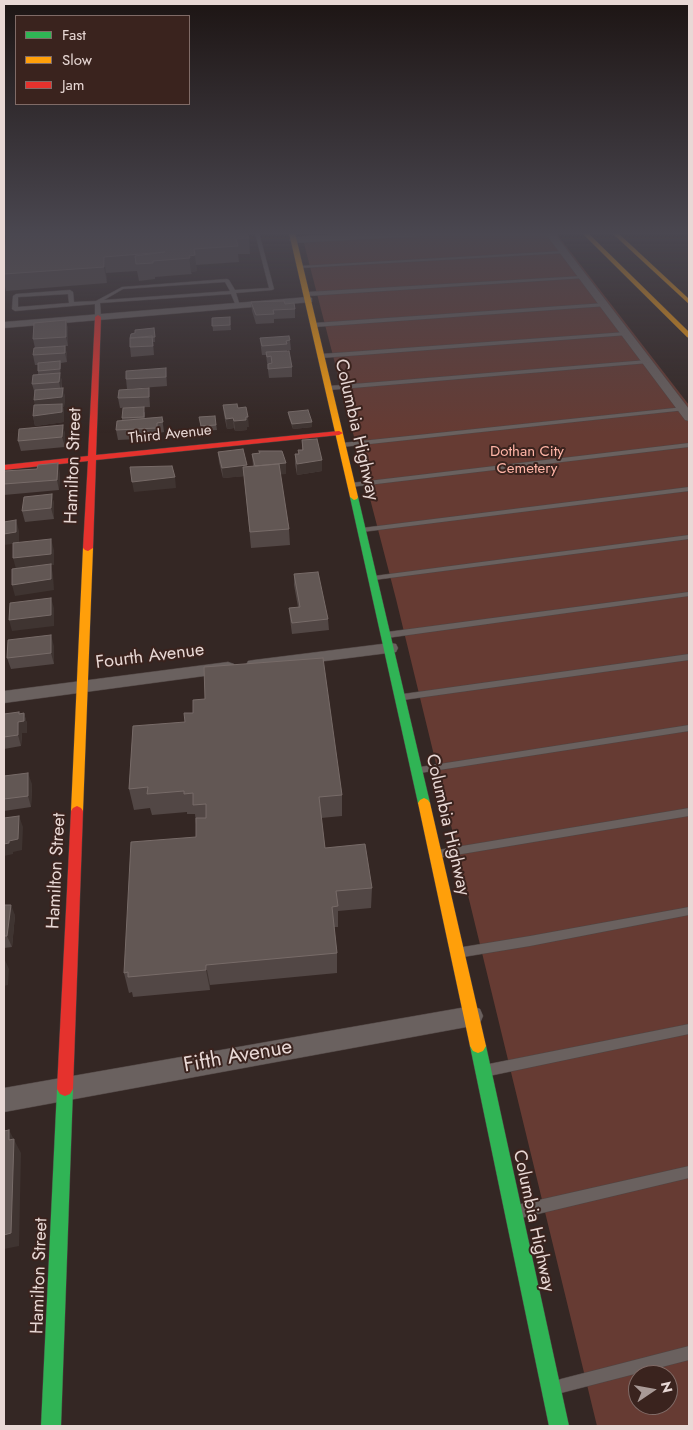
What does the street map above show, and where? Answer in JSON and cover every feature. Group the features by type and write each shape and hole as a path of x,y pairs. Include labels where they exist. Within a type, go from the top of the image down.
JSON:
{"main road":[{"name":"Columbia Highway","path":"308,300 388,641 458,953 559,1426"},
{"path":"653,300 689,336"},
{"name":"Hamilton Street","path":"52,1426 64,1088 98,317"},
{"name":"Third Avenue","path":"4,467 340,433"}],"street":[{"path":"4,324 283,300"},
{"path":"600,300 686,413"},
{"name":"Fourth Avenue","path":"4,697 388,641"},
{"name":"Fifth Avenue","path":"4,1100 472,1016"}],"lane":[{"path":"16,300 15,309 128,300"},
{"path":"71,300 72,304"},
{"path":"97,302 101,300"},
{"path":"236,300 238,305"},
{"path":"97,302 98,317"},
{"path":"314,325 604,305"},
{"path":"321,356 626,334"},
{"path":"329,388 647,362"},
{"path":"342,445 686,413"},
{"path":"351,485 689,445"},
{"path":"362,530 689,490"},
{"path":"373,578 689,538"},
{"path":"388,641 689,594"},
{"path":"400,697 689,657"},
{"path":"417,770 689,728"},
{"path":"436,855 689,812"},
{"path":"458,953 689,911"},
{"path":"484,1071 689,1029"},
{"path":"513,1212 689,1172"},
{"path":"551,1389 689,1353"}],"green space":[{"name":"Dothan City Cemetery","path":"319,300 608,300 689,405 689,1426 597,1426 396,599"}],"building":[{"path":"284,301 285,304 294,303 295,309 273,310 274,314 256,315 251,302"},
{"path":"230,317 230,325 212,326 212,318"},
{"path":"66,320 66,337 33,339 34,323"},
{"path":"154,328 155,337 130,338 131,334 135,333 135,330"},
{"path":"152,336 153,346 130,347 130,338"},
{"path":"289,336 290,340 286,341 287,344 262,346 260,338"},
{"path":"65,346 65,353 33,355 34,348"},
{"path":"289,351 292,367 268,369 268,364 272,363 271,356 267,357 266,352"},
{"path":"60,361 60,369 38,371 38,363"},
{"path":"166,368 166,377 126,379 126,371"},
{"path":"60,373 59,382 32,384 33,375"},
{"path":"63,388 62,397 34,400 35,390"},
{"path":"149,388 149,397 118,398 119,390"},
{"path":"62,404 62,412 33,416 34,405"},
{"path":"237,404 238,408 246,407 248,417 246,417 246,420 234,421 233,418 226,419 223,405"},
{"path":"144,407 144,417 122,418 123,408"},
{"path":"308,410 312,422 292,424 288,412"},
{"path":"215,416 216,425 201,426 199,417"},
{"path":"162,417 163,422 157,423 157,428 116,430 117,421"},
{"path":"63,425 62,437 18,441 19,429"},
{"path":"317,439 322,460 297,464 295,454 299,454 298,450 303,450 302,440"},
{"path":"243,449 247,465 222,468 218,452"},
{"path":"259,451 282,451 286,463 255,466 252,454 260,453"},
{"path":"58,463 57,480 4,484 4,471 37,469 38,465"},
{"path":"279,464 289,529 250,532 243,467"},
{"path":"172,466 175,477 132,482 130,467"},
{"path":"52,494 51,508 22,511 24,497"},
{"path":"16,520 16,532 4,534 4,522"},
{"path":"51,539 51,554 13,558 13,543"},
{"path":"51,564 51,579 12,585 12,569"},
{"path":"318,572 328,619 292,623 289,608 300,607 294,574"},
{"path":"51,598 51,615 9,620 10,603"},
{"path":"51,635 51,653 7,658 8,640"},
{"path":"323,658 342,795 319,797 325,848 365,844 372,888 336,891 338,906 332,907 337,953 206,965 206,970 128,977 128,972 124,973 131,842 196,837 196,818 206,818 206,804 193,805 193,793 184,794 184,791 147,794 148,787 129,789 133,726 185,722 184,713 193,713 193,700 205,699 204,667"},
{"path":"19,712 19,714 24,713 24,721 18,722 18,735 4,737 4,714"},
{"path":"28,773 28,796 4,799 4,776"},
{"path":"19,816 18,839 4,844 4,818"},
{"path":"4,905 11,905 7,936 4,936"},
{"path":"9,1130 9,1140 14,1139 11,1233 4,1235 4,1131"}],"traffic: fast":[{"path":"354,497 424,803"},
{"path":"478,1046 559,1426"},
{"path":"51,1426 65,1089"}],"traffic: slow":[{"path":"308,300 354,497"},
{"path":"652,300 689,336"},
{"path":"77,811 88,548"},
{"path":"424,803 478,1046"}],"traffic: jam":[{"path":"88,548 98,317"},
{"path":"4,467 339,433"},
{"path":"65,1089 77,811"}]}
